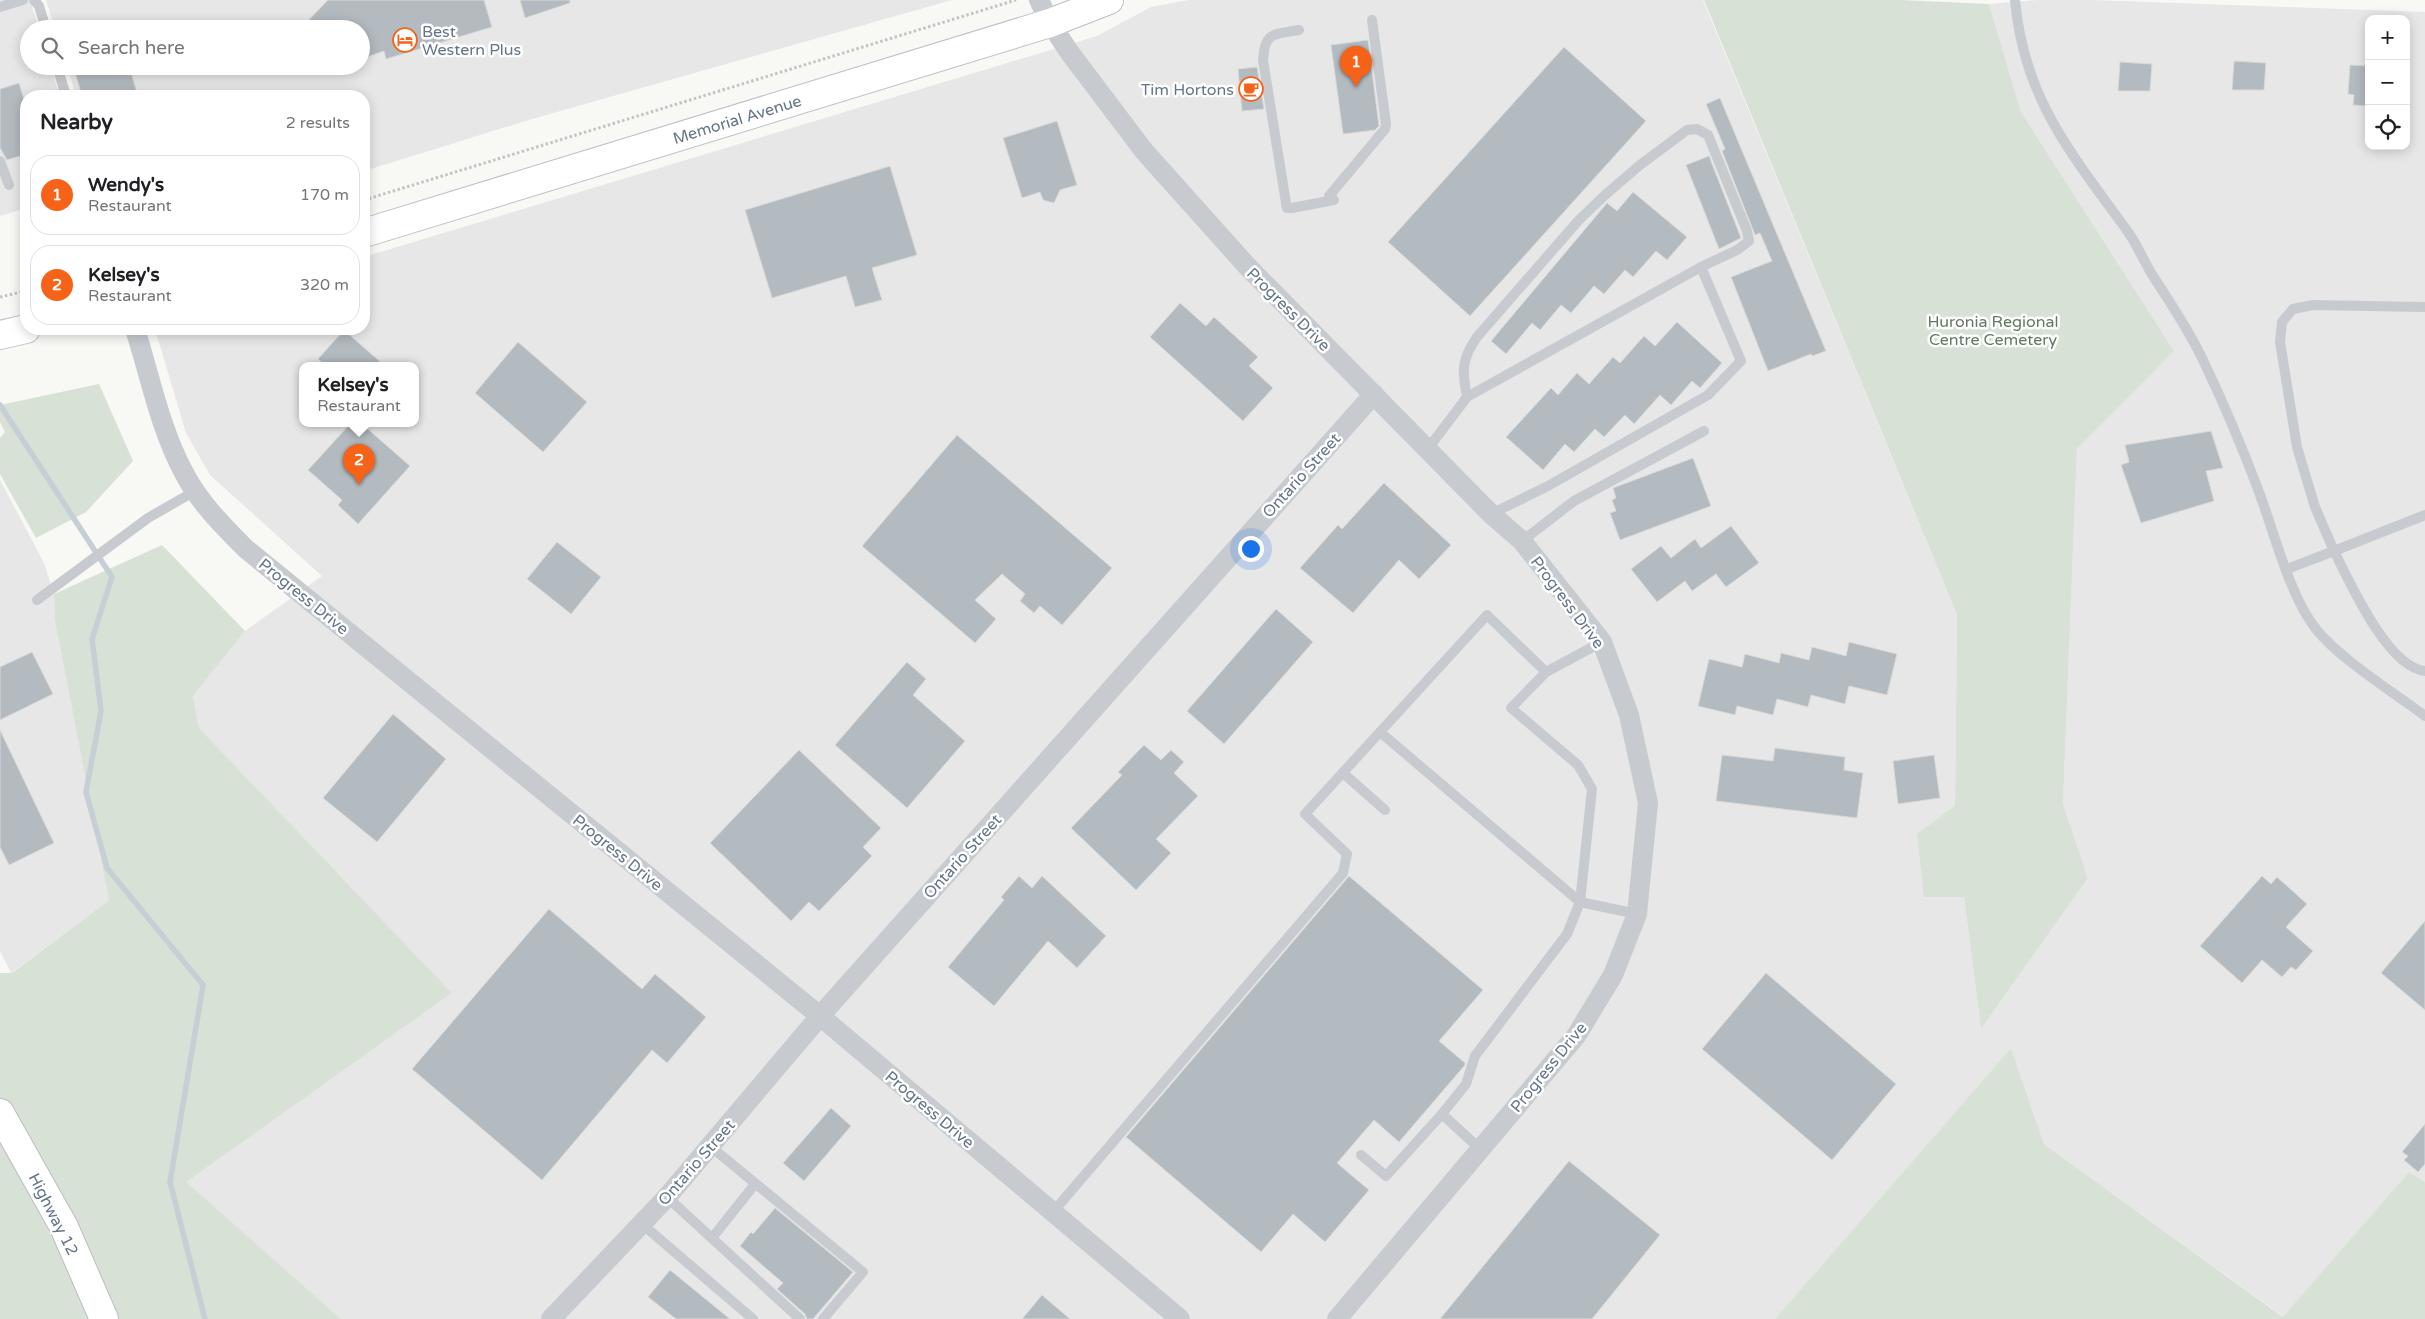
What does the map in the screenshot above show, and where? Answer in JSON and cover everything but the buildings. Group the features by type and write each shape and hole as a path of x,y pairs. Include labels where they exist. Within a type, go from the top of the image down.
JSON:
{"main road":[{"name":"Memorial Avenue","path":"370,231 1044,11 1109,0"},
{"path":"0,335 20,330"},
{"name":"Highway 12","path":"0,1112 64,1227 104,1319"}],"street":[{"name":"Progress Drive","path":"1044,11 1144,151 1247,266 1491,514 1522,541 1602,642 1629,715 1648,803 1637,914 1613,975 1576,1036 1336,1319"},
{"name":"Progress Drive","path":"137,335 172,447 183,472 219,523 246,549 820,1016 1180,1319"},
{"name":"Ontario Street","path":"551,1319 667,1198 820,1016 1374,394"}],"lane":[{"path":"0,7 23,0"},
{"path":"34,0 39,6 43,20"},
{"path":"2014,0 2027,67 2043,108 2086,177 2129,234 2153,276 2183,320 2203,360 2255,483 2305,613 2316,630 2344,656 2425,716"},
{"path":"1298,30 1271,35 1267,38 1264,45 1263,60 1287,208 1331,198 1386,124 1372,20"},
{"path":"60,75 64,90"},
{"path":"1428,450 1466,397 1701,267 1737,250 1748,241 1747,231 1708,135 1698,130 1687,130 1604,195 1578,221 1476,337 1466,352 1462,371 1466,397"},
{"path":"0,161 9,185"},
{"path":"1491,514 1548,486 1708,395 1741,361 1701,267"},
{"path":"2425,307 2313,305 2293,309 2282,322 2280,342 2297,447 2315,507 2334,550 2361,603 2395,652 2415,670 2425,670"},
{"path":"1522,541 1574,501 1704,431"},
{"path":"37,600 148,518 195,491"},
{"path":"2287,569 2425,516"},
{"path":"1053,1212 1343,873 1347,854 1305,814 1486,615 1546,672"},
{"path":"1362,1154 1386,1176 1442,1114 1466,1084 1475,1056 1566,934 1580,902 1592,790 1578,765 1511,708 1546,672 1602,642"},
{"path":"1380,732 1580,902 1637,914"},
{"path":"1343,773 1385,810"},
{"path":"1442,1114 1480,1149"},
{"path":"710,1146 863,1272 823,1319"},
{"path":"712,1238 755,1184"},
{"path":"667,1198 800,1319"},
{"path":"642,1224 753,1319"}],"path":[{"path":"370,198 1016,0"},
{"path":"0,297 20,292"}],"shaded area":[{"path":"0,0 30,0 36,20 20,20 20,75 53,75 58,90 20,90 20,210 0,216"},
{"path":"46,0 952,0 532,119 370,169 370,90 74,90 70,75 370,75 370,20 52,20"},
{"path":"1189,0 1703,0 1957,615 1955,806 1964,897 1981,1029 2088,878 2063,804 2077,449 2174,351 2021,112 1989,4 2037,0 2090,0 2425,12 2425,1182 2409,1172 2284,1317 2044,1144 2011,1048 1775,1319 341,1319 185,1182 452,993 199,728 193,696 245,631 322,576 210,475 186,433 157,335 370,335 370,255 1097,36 1151,7"},
{"path":"0,480 44,563 54,594 55,621 109,900 11,973 0,951"}],"green space":[{"name":"Huronia Regional Centre Cemetery","path":"1704,0 1900,0 1989,4 2021,112 2174,351 2077,449 2063,804 2088,878 1981,1029 1964,897 1924,897 1917,834 1955,806 1957,615"},
{"path":"99,384 133,461 86,512 36,538 0,474 0,438 5,432 0,422 0,405"},
{"path":"162,545 245,631 193,696 199,728 452,993 186,1182 341,1319 0,1319 0,973 12,973 109,900 55,621 54,594"},
{"path":"2011,1048 2044,1144 2283,1317 2409,1172 2425,1182 2425,1319 1775,1319"}],"waterway":[{"path":"0,405 112,577 92,639 101,711 86,792 107,868 203,985 170,1182 205,1319"}],"place":[{"name":"Best Western Plus","path":"405,40"},
{"name":"Wendy's","path":"1356,87"},
{"name":"Tim Hortons","path":"1251,89"},
{"name":"Kelsey's","path":"359,485"}]}
